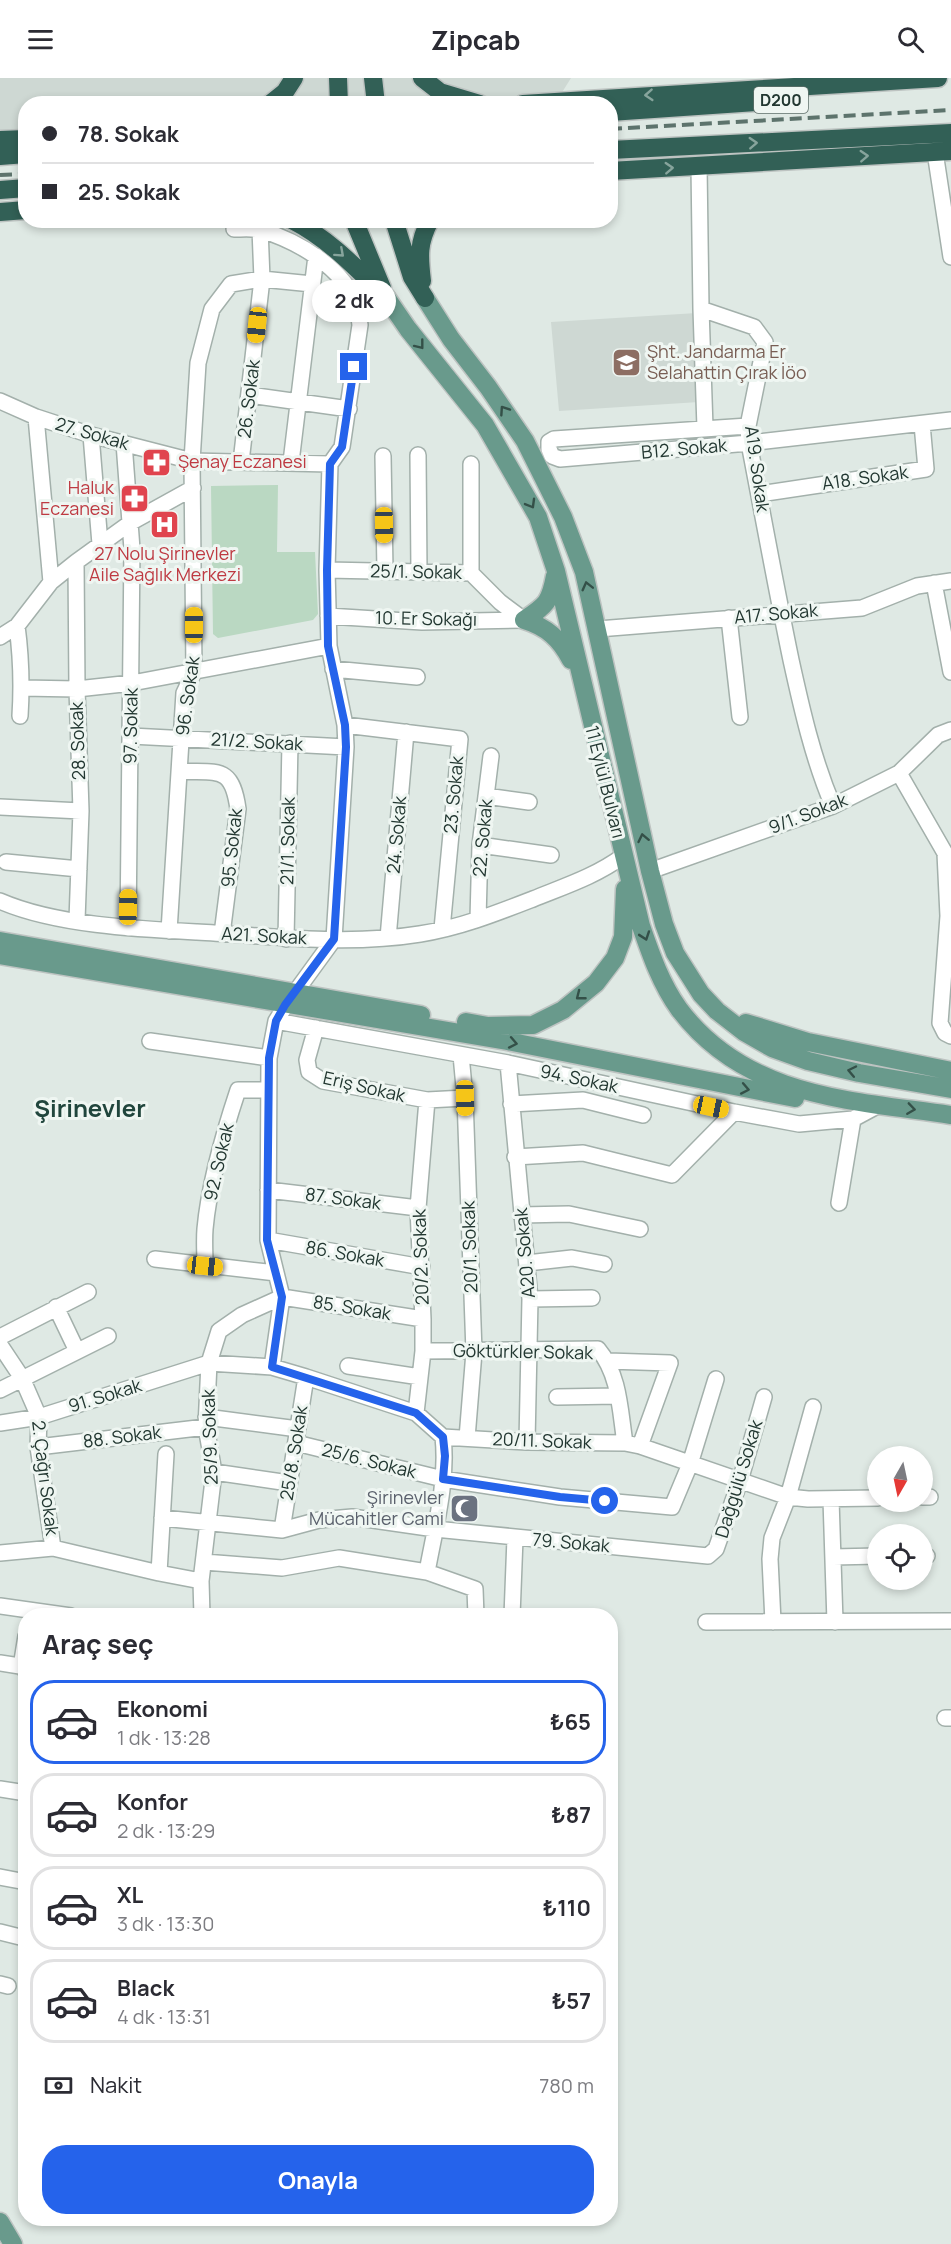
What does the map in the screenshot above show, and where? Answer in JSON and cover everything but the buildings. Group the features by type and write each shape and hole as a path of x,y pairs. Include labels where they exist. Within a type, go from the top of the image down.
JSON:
{"highway":[{"path":"280,96 294,78"},
{"path":"338,78 339,96"},
{"path":"374,78 375,96"},
{"path":"422,78 440,92 453,96"},
{"path":"618,96 800,82 938,78"},
{"name":"D200","path":"618,111 951,88"},
{"name":"D200","path":"618,150 951,133"},
{"path":"0,140 18,139"},
{"path":"618,171 943,151"},
{"path":"0,156 18,155"},
{"path":"0,190 18,189"},
{"path":"0,212 18,211"},
{"path":"307,228 339,251 386,297"},
{"path":"357,228 386,297"},
{"path":"397,228 412,277 425,298"},
{"path":"425,298 419,256 421,238 426,228"}],"main road":[{"name":"11 Eylül Bulvarı","path":"386,297 408,329 485,425 538,517 556,571 580,679 641,926 656,968 678,1008 725,1056 772,1081 805,1092 951,1115"},
{"name":"11 Eylül Bulvarı","path":"425,298 451,339 525,441 563,517 584,572 650,872 664,924 675,952 701,994 717,1011 772,1048 808,1061 951,1089"},
{"path":"524,620 543,607 551,597 556,571"},
{"path":"524,620 540,625 564,646 580,679"},
{"path":"0,955 488,1026 533,1025 563,1010 596,983 615,958 623,937 625,862"},
{"path":"0,941 766,1093 803,1099 844,1099"},
{"path":"717,1011 769,1032 951,1071"},
{"path":"0,2222 13,2244"}],"street":[{"path":"943,151 951,257"},
{"path":"699,166 705,428 748,426"},
{"path":"234,229 260,229 316,256 348,287 357,307 360,325 342,447 330,464 327,570 328,646 345,725 346,747 334,939 276,1021 269,1058 267,1240 282,1297 272,1367"},
{"name":"26. Sokak","path":"241,462 262,279 260,229"},
{"path":"291,462 316,256"},
{"name":"96. Sokak","path":"169,931 181,771 184,693 194,672 192,461 198,363 212,309 231,284 262,279 312,284"},
{"name":"A19. Sokak","path":"701,309 754,327 765,342 748,426 749,443 781,614 819,773 833,806"},
{"path":"250,395 349,409"},
{"name":"27. Sokak","path":"0,401 36,417 92,435 192,461 330,464"},
{"path":"36,417 51,582"},
{"name":"B12. Sokak","path":"705,428 554,439 549,442 549,449 552,456 560,459 749,443 951,420"},
{"name":"A18. Sokak","path":"759,494 926,469 922,423"},
{"path":"92,435 100,544"},
{"name":"97. Sokak","path":"124,443 130,523 132,683 128,928"},
{"path":"417,455 420,572"},
{"path":"383,456 385,572"},
{"path":"471,464 471,573"},
{"path":"0,637 17,626 51,582 76,562 130,523 193,488"},
{"name":"28. Sokak","path":"76,562 76,689 81,811 77,920"},
{"name":"25/1. Sokak","path":"327,570 471,573 500,602 524,620"},
{"name":"A17. Sokak","path":"598,629 861,608 917,586 951,581"},
{"path":"934,583 951,672"},
{"name":"10. Er Sokağı","path":"328,616 422,622 524,620"},
{"path":"729,618 741,717"},
{"path":"17,626 21,651 20,716"},
{"path":"22,688 76,689 132,683 328,646"},
{"path":"333,669 417,677"},
{"name":"23. Sokak","path":"345,725 460,739 442,929"},
{"name":"9/1. Sokak","path":"650,872 833,806 899,773 938,735 951,730"},
{"name":"24. Sokak","path":"388,938 406,732"},
{"name":"21/2. Sokak","path":"131,736 346,747"},
{"name":"21/1. Sokak","path":"286,939 290,743"},
{"name":"22. Sokak","path":"478,919 480,845 491,756"},
{"name":"95. Sokak","path":"181,771 223,774 230,780 236,791 238,809 222,934"},
{"path":"899,773 948,853 948,916 940,1023 945,1033 951,1036"},
{"path":"486,796 529,802"},
{"path":"0,807 81,811"},
{"path":"480,845 551,855"},
{"path":"6,862 79,869"},
{"name":"A21. Sokak","path":"0,901 21,910 128,928 286,939 388,938 442,929 478,919 625,862"},
{"name":"94. Sokak","path":"276,1021 508,1063 799,1124 853,1119 879,1105"},
{"name":"Eriş Sokak","path":"316,1028 307,1060 309,1072 323,1081 427,1100 465,1098"},
{"path":"150,1041 269,1058"},
{"name":"20/1. Sokak","path":"461,1055 465,1098 474,1352 467,1438"},
{"name":"A20. Sokak","path":"508,1063 530,1299 526,1442"},
{"name":"92. Sokak","path":"205,1266 205,1228 211,1192 228,1119 238,1090 268,1090"},
{"name":"20/2. Sokak","path":"416,1413 423,1351 422,1267 418,1208 427,1100"},
{"path":"511,1104 582,1100 644,1115"},
{"path":"515,1156 583,1153 672,1175 734,1112"},
{"path":"839,1203 853,1119"},
{"name":"87. Sokak","path":"268,1190 418,1208"},
{"path":"521,1215 569,1214 640,1229"},
{"name":"86. Sokak","path":"267,1240 422,1267"},
{"path":"526,1263 572,1258 604,1264"},
{"path":"155,1259 276,1273"},
{"path":"0,1337 88,1292"},
{"name":"85. Sokak","path":"282,1297 423,1319"},
{"name":"25/9. Sokak","path":"202,1608 201,1581 214,1473 206,1422 209,1363 219,1331 242,1315 282,1297"},
{"path":"530,1299 592,1298"},
{"path":"56,1307 77,1351"},
{"path":"0,1390 108,1336"},
{"name":"2. Çağrı Sokak","path":"0,1345 22,1378 39,1417 38,1447 53,1548"},
{"name":"Göktürkler Sokak","path":"423,1351 598,1349 608,1361 614,1375 617,1396 633,1445"},
{"path":"608,1361 670,1363 633,1445"},
{"path":"209,1363 272,1367 306,1377 416,1413 443,1437 445,1456 443,1479 427,1572"},
{"name":"91. Sokak","path":"0,1423 39,1417 209,1363"},
{"path":"348,1366 420,1377"},
{"name":"25/8. Sokak","path":"282,1530 306,1377"},
{"path":"690,1464 716,1379"},
{"path":"557,1397 617,1396"},
{"name":"Dağgülü Sokak","path":"708,1556 716,1549 740,1481 764,1397"},
{"path":"773,1622 771,1545 788,1497 813,1407"},
{"name":"88. Sokak","path":"38,1447 206,1422 297,1436"},
{"name":"25/6. Sokak","path":"297,1436 443,1479 560,1497 672,1507 690,1464"},
{"name":"20/11. Sokak","path":"443,1437 633,1445 788,1497 867,1498"},
{"path":"159,1574 166,1454"},
{"path":"214,1473 289,1483"},
{"path":"831,1499 836,1622"},
{"name":"79. Sokak","path":"282,1530 319,1520 352,1517 515,1538 708,1556"},
{"path":"162,1518 282,1530"},
{"path":"512,1608 515,1538"},
{"path":"0,1553 53,1548 159,1574 201,1581"},
{"path":"833,1557 867,1557"},
{"path":"204,1562 282,1568 339,1558 427,1572 475,1589 476,1608"},
{"path":"0,1606 18,1610"},
{"path":"706,1622 951,1621"},
{"path":"0,1664 18,1666"},
{"path":"0,1789 18,1792"},
{"path":"0,1877 18,1880"},
{"path":"0,1932 18,1936"}],"shaded area":[{"path":"0,78 571,78 561,94 535,96 18,96 18,134 0,135"},
{"name":"Şht. Jandarma Er Selahattin Çırak İöo","path":"697,313 699,402 559,411 551,322"}],"green space":[{"path":"278,485 277,552 315,552 318,614 313,620 218,638 213,634 211,486"}],"railway":[{"path":"618,129 951,110"},
{"path":"0,175 18,174"}],"place":[{"name":"Şht. Jandarma Er Selahattin Çırak İöo","path":"626,362"},
{"name":"Şenay Eczanesi","path":"157,462"},
{"name":"Haluk Eczanesi","path":"135,498"},
{"name":"27 Nolu Şirinevler Aile Sağlık Merkezi","path":"165,525"},
{"name":"Şirinevler Mücahitler Cami","path":"465,1508"}],"district":[{"name":"Şirinevler","path":"90,1109"}],"route":[{"path":"354,367 342,447 330,464 327,570 328,646 345,725 346,747 334,939 285,1005 276,1021 269,1058 267,1240 282,1297 272,1367 416,1413 443,1437 445,1456 443,1479 560,1497 605,1501"}]}
